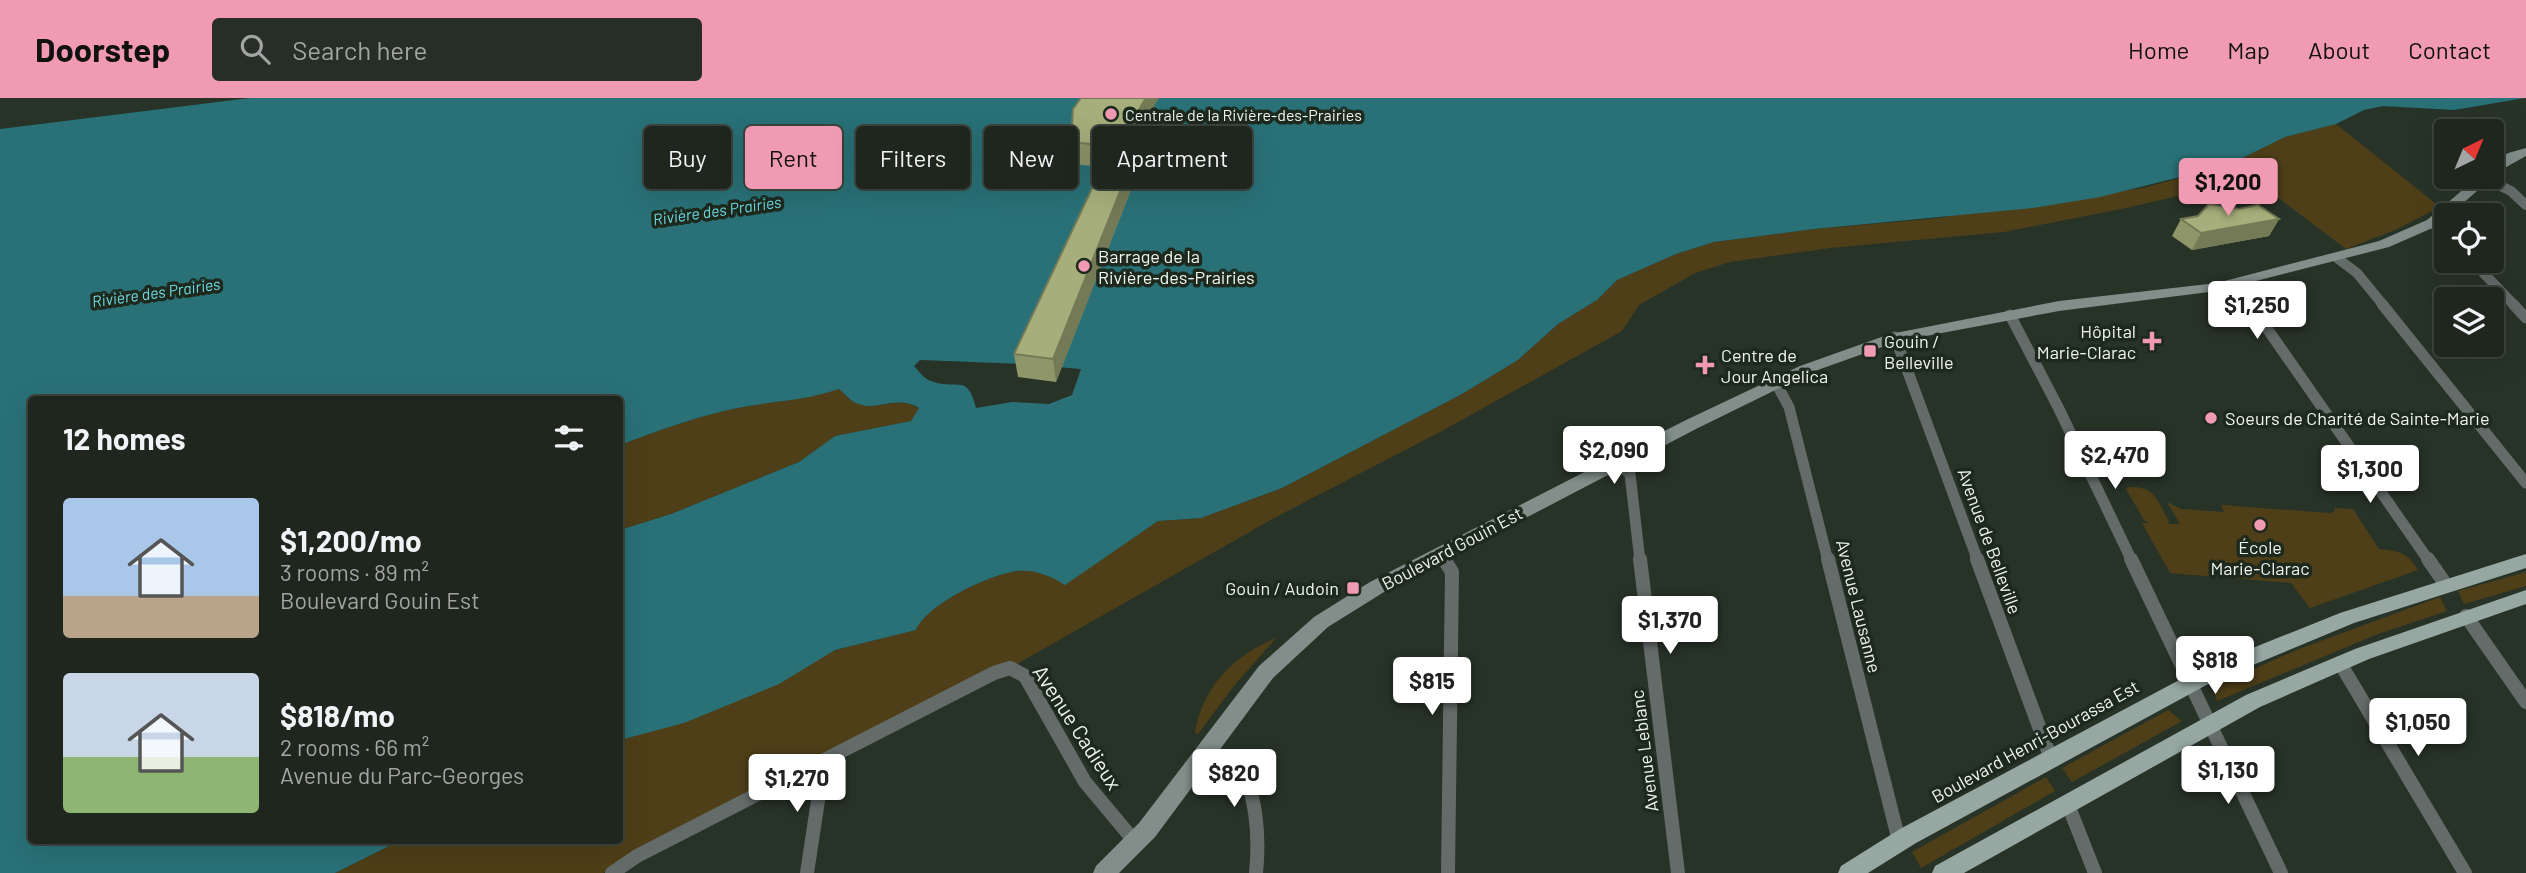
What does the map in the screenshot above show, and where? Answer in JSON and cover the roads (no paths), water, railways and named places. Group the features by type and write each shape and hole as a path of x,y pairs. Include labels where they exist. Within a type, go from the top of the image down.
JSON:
{"main road":[{"name":"Boulevard Henri-Bourassa Est","path":"1849,873 1899,841 2189,684 2319,628 2526,561"},
{"path":"1943,873 2208,723 2340,663 2466,616 2526,597"}],"street":[{"name":"Boulevard Gouin Est","path":"2504,163 2526,152"},
{"path":"2504,186 2526,205"},
{"name":"Boulevard Gouin Est","path":"1104,873 1136,843 1266,672 1307,633 1338,610 1441,554 1776,383 1838,355 1895,337 2137,295 2228,285 2337,258 2406,236 2432,223 2471,189"},
{"path":"2337,258 2357,273 2526,483"},
{"path":"2483,273 2526,318"},
{"path":"2228,285 2249,303 2446,585"},
{"path":"2010,315 2058,407 2281,873"},
{"name":"Avenue de Belleville","path":"1895,337 2051,759"},
{"name":"Avenue Lausanne","path":"1776,383 1789,407 1899,841"},
{"name":"Avenue Leblanc","path":"1617,463 1630,474 1678,873"},
{"path":"1441,554 1452,572 1448,873"},
{"path":"2466,616 2526,702"},
{"path":"2340,663 2465,873"},
{"name":"Avenue Cadieux","path":"824,761 994,673 1010,668 1025,676 1085,782 1136,843"},
{"path":"1204,754 1230,762 1247,781 1258,846 1256,873"},
{"path":"612,873 637,856 824,761"},
{"path":"807,873 824,761"},
{"path":"2067,802 2095,873"}],"water":[{"name":"Rivière des Prairies","path":"250,98 2525,98 2454,110 2383,106 2364,110 2336,124 2285,137 2228,165 2100,197 2033,208 1814,229 1714,242 1676,254 1617,280 1597,300 1558,324 1518,360 1462,394 1282,488 1201,518 1158,521 1065,585 1030,571 1006,573 976,584 933,610 916,630 835,650 779,684 684,723 623,739 623,529 671,514 799,462 835,436 911,421 919,408 902,403 860,405 839,389 815,396 711,414 623,444 623,396 28,396 28,844 393,844 335,873 0,873 0,129","holes":["920,360 1081,369 1072,395 1049,404 1012,402 976,408 973,397 965,386 928,380 914,366"]}],"place":[{"name":"Centrale de la Rivière-des-Prairies","path":"1111,114"},
{"name":"Barrage de la Rivière-des-Prairies","path":"1084,266"},
{"name":"Hôpital Marie-Clarac","path":"2152,341"},
{"name":"Gouin / Belleville","path":"1870,351"},
{"name":"Centre de Jour Angelica","path":"1705,365"},
{"name":"Soeurs de Charité de Sainte-Marie","path":"2211,418"},
{"name":"École Marie-Clarac","path":"2260,525"},
{"name":"Gouin / Audoin","path":"1353,588"}]}
